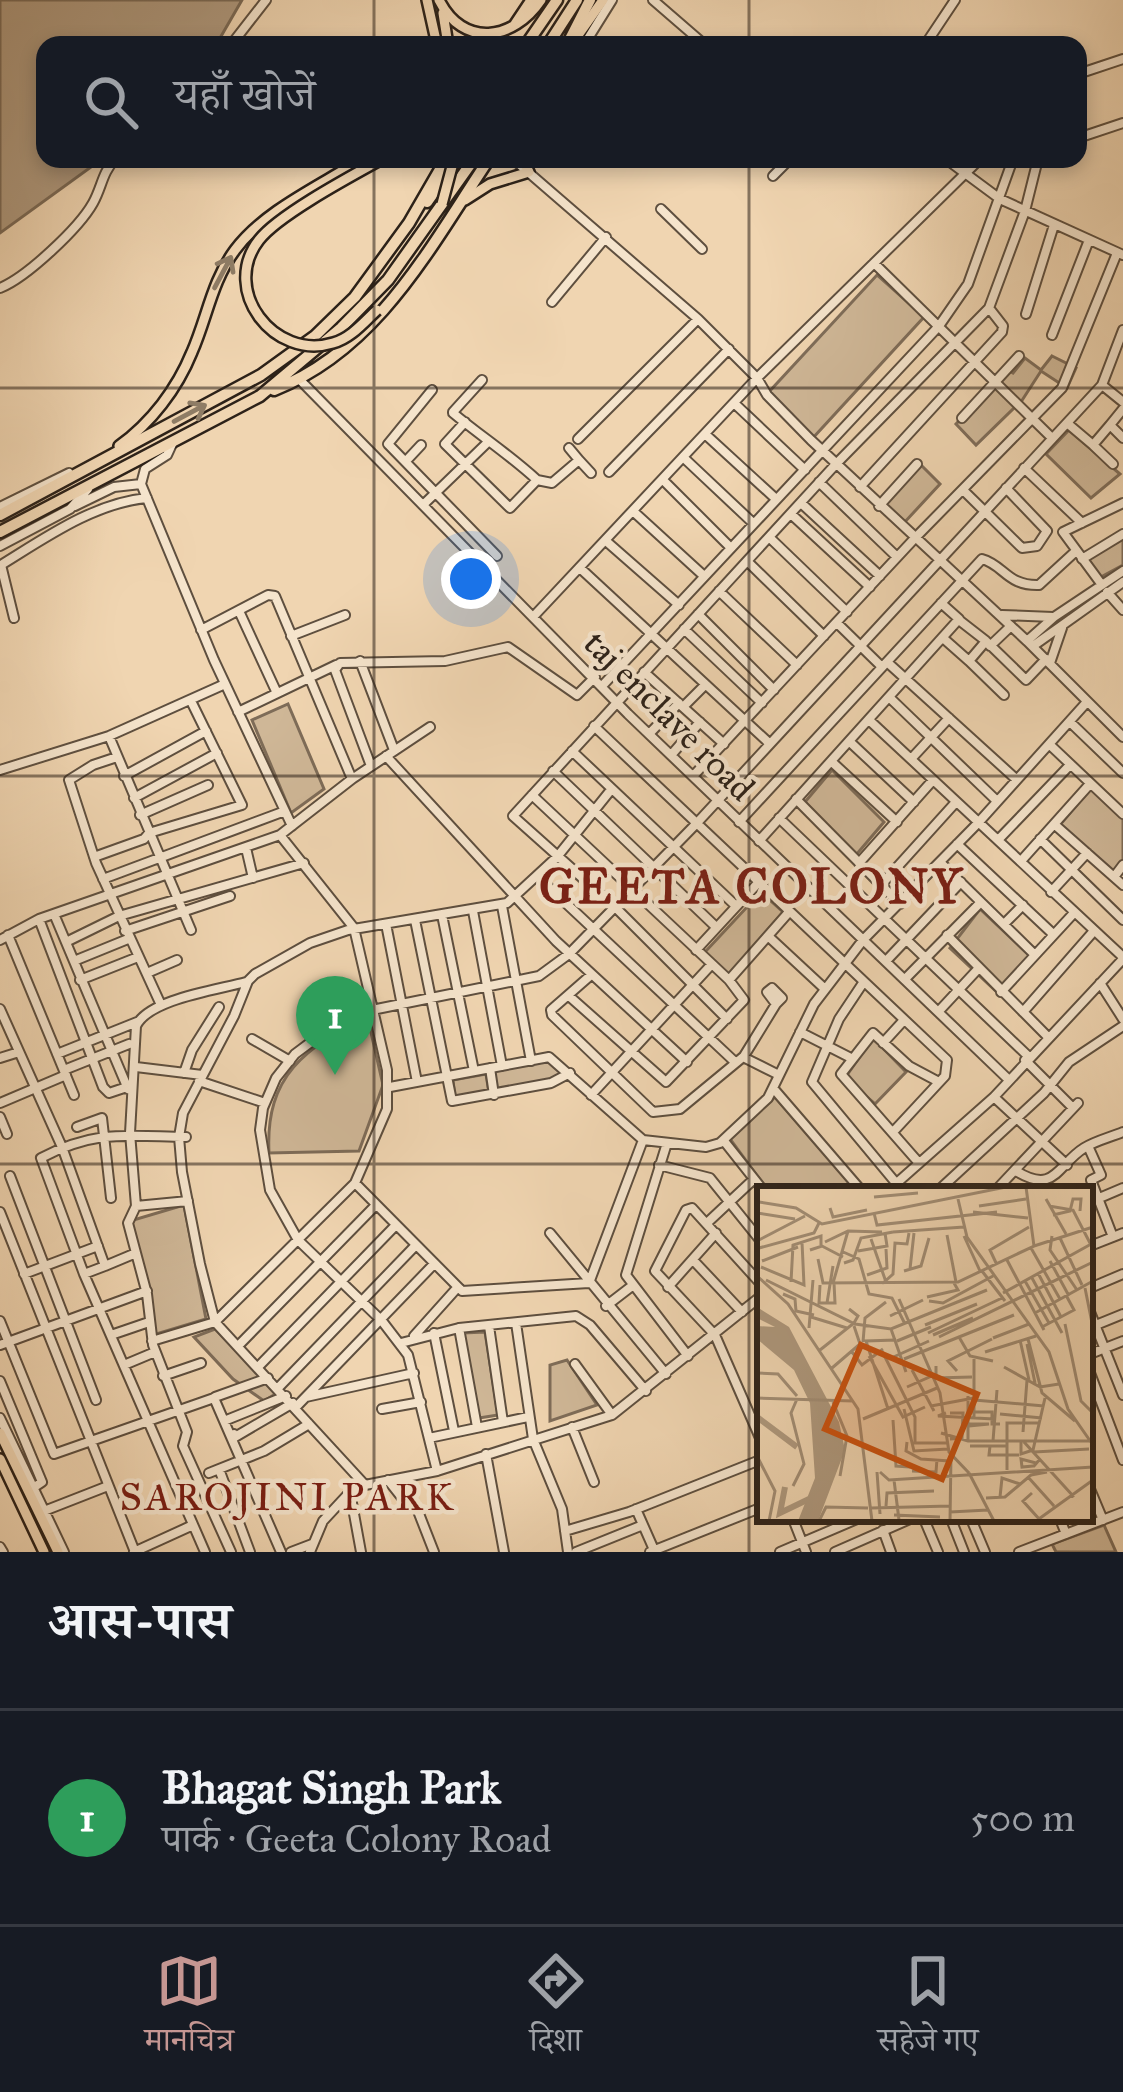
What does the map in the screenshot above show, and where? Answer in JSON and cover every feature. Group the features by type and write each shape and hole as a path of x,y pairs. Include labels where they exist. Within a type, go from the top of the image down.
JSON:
{"highway":[{"path":"532,36 557,0"},
{"path":"554,36 577,0"},
{"path":"573,36 590,0"},
{"path":"4,510 261,375 315,336 355,297 447,168"},
{"path":"260,396 364,305 411,250 468,168"},
{"path":"0,532 67,504 93,483 300,380 344,351 376,320 482,168"}],"main road":[{"path":"427,0 435,36"},
{"path":"512,28 531,0"},
{"path":"441,4 459,26 475,34 494,35 531,15 541,0"},
{"path":"576,36 607,0"},
{"path":"441,4 446,36"},
{"path":"96,463 154,414 191,355 214,287 241,242 268,218 348,168"},
{"path":"367,168 274,226 256,245 247,275 250,298 260,320 278,337 310,346 332,344 351,335 409,271 481,168"},
{"path":"442,204 451,168"},
{"path":"460,204 490,184 531,174 527,168"},
{"path":"0,1432 61,1552"},
{"path":"0,1459 44,1552"}],"street":[{"path":"238,36 266,0"},
{"path":"589,36 607,0"},
{"path":"653,0 695,36"},
{"path":"931,36 956,0"},
{"path":"1087,71 1123,59"},
{"path":"1087,135 1123,123"},
{"path":"0,288 35,267 89,209 107,168"},
{"path":"524,168 698,319 822,451 1000,615 1123,737"},
{"path":"531,174 532,168"},
{"path":"773,176 781,168"},
{"path":"694,776 1062,388 1120,254 1000,199 956,168"},
{"path":"533,617 757,377 970,168"},
{"path":"603,685 939,326 965,290 1010,168"},
{"path":"727,1019 616,908 512,818 819,482 989,308 1036,168"},
{"path":"661,209 702,249"},
{"path":"1026,314 1054,225"},
{"path":"552,302 606,237"},
{"path":"1052,335 1089,240"},
{"path":"874,263 1052,438"},
{"path":"860,487 1004,329 989,308"},
{"path":"578,439 698,319"},
{"path":"436,1471 406,1342 298,1240 271,1190 260,1130 276,1078 311,1042 372,1010 539,976 569,954 696,824 1102,385 1123,330"},
{"path":"609,472 734,354"},
{"path":"962,418 1019,356"},
{"name":"taj enclave road","path":"300,380 649,734 1009,1080"},
{"path":"482,380 453,410 487,443 506,451 537,480 552,483 579,460"},
{"path":"1093,446 1123,406 1102,385"},
{"path":"432,390 388,443 497,556"},
{"path":"734,403 805,470"},
{"path":"465,422 445,444 510,508 537,480"},
{"path":"1067,423 1113,464"},
{"path":"1110,425 1123,438"},
{"path":"705,434 776,500"},
{"path":"173,441 166,454 143,472 141,484 225,684 292,826"},
{"path":"424,505 487,443"},
{"path":"406,461 421,446"},
{"path":"569,448 590,473"},
{"path":"684,458 753,523"},
{"path":"879,506 917,464"},
{"path":"1024,468 1082,523"},
{"path":"663,480 730,547"},
{"path":"819,482 897,557"},
{"path":"0,546 67,504 114,487 141,484"},
{"path":"963,490 1025,549 1038,544 1047,531 1006,488"},
{"path":"14,618 2,565 98,511 122,500 147,498"},
{"path":"801,502 880,576"},
{"path":"1123,503 1063,533 1123,610"},
{"path":"634,512 704,576"},
{"path":"791,514 870,587"},
{"path":"739,822 986,558 1010,580 1041,584 1079,555 1123,534"},
{"path":"769,537 847,612"},
{"path":"606,541 679,605"},
{"path":"747,561 824,636"},
{"path":"580,568 769,743"},
{"path":"1030,644 1063,627 1123,571"},
{"path":"1030,644 1054,617 1123,581"},
{"path":"719,591 797,665"},
{"path":"201,629 274,595 352,779"},
{"path":"940,603 1026,680 1048,661 1063,627"},
{"path":"238,611 276,691"},
{"path":"698,614 774,690"},
{"path":"291,636 345,615"},
{"path":"1000,615 1054,617"},
{"path":"759,841 959,620"},
{"path":"836,623 907,679 1016,779"},
{"path":"969,661 1011,626"},
{"path":"684,629 762,703"},
{"path":"943,638 1004,695"},
{"path":"238,712 335,665 360,661 445,661 508,647 577,694 595,677"},
{"path":"360,661 390,753 569,954 687,1062"},
{"path":"335,665 370,766"},
{"path":"644,672 724,744"},
{"path":"0,770 109,736 225,684"},
{"path":"649,734 705,685"},
{"path":"890,698 997,801"},
{"path":"94,857 144,839 148,833 241,807 191,700"},
{"path":"390,1087 550,1057 644,1140 706,1147 724,1141 765,1102 800,1031 843,964 1086,703"},
{"path":"911,759 949,718"},
{"path":"863,983 839,1018 812,1082 893,1186 994,1097 1123,958 869,720"},
{"path":"672,754 700,722"},
{"path":"1070,722 1123,773"},
{"path":"594,726 947,1060 948,1070 940,1083 892,1132"},
{"path":"74,1095 4,937 39,919 280,835 430,727"},
{"path":"124,776 206,731"},
{"path":"109,736 191,930"},
{"path":"850,742 914,802"},
{"path":"1049,744 1123,814"},
{"path":"572,751 736,906"},
{"path":"134,798 217,753"},
{"path":"117,757 69,780 94,857 161,1005"},
{"path":"832,763 897,822"},
{"path":"998,840 1069,766"},
{"path":"553,771 716,927"},
{"path":"859,863 933,780"},
{"path":"140,814 208,785"},
{"path":"1021,861 1089,785"},
{"path":"57,1054 137,1022 161,1005 248,981 304,946 354,928 502,906 557,857 610,791"},
{"path":"532,795 729,980 744,1000 663,1082 569,996"},
{"path":"796,799 900,904"},
{"path":"881,885 956,802"},
{"path":"103,879 285,811"},
{"path":"779,818 1076,1106 1000,1186"},
{"path":"1054,824 1123,885"},
{"path":"152,1341 214,1322 298,1240 355,1183 387,1109 390,1087 354,928 280,835"},
{"path":"1040,839 1123,920"},
{"path":"957,844 1053,934"},
{"path":"246,848 253,878"},
{"path":"1051,892 1087,853"},
{"path":"940,862 1035,955"},
{"path":"66,942 119,916 304,863"},
{"path":"1114,877 1123,865"},
{"path":"538,877 710,1039 739,1059 779,1075"},
{"path":"886,961 962,882"},
{"path":"696,950 758,883"},
{"path":"74,961 183,911 230,896"},
{"path":"905,979 981,902"},
{"path":"1004,925 1023,905"},
{"path":"502,906 531,1061"},
{"path":"473,910 502,1066"},
{"path":"729,980 789,912"},
{"path":"54,914 134,1100"},
{"path":"1001,992 1073,914"},
{"path":"442,915 474,1071"},
{"path":"39,919 90,1059 110,1093 127,1087"},
{"path":"415,920 454,1102 551,1083 570,1073"},
{"path":"386,924 417,1082"},
{"path":"1023,1012 1093,932"},
{"path":"947,935 1048,1036"},
{"path":"769,937 825,989"},
{"path":"80,980 138,957"},
{"path":"147,973 177,961"},
{"path":"591,1095 711,964"},
{"path":"938,1012 978,969"},
{"path":"591,975 551,1010 552,1015 649,1109 664,1113 684,1107 739,1059 776,1004"},
{"path":"248,981 183,1113 188,1202 214,1322 364,1485"},
{"path":"943,1186 1069,1062 1123,1022 1100,983"},
{"path":"184,1073 192,1050 220,1006"},
{"path":"0,1009 62,1147 106,1266"},
{"path":"884,1043 904,1020"},
{"path":"137,1022 130,1133 136,1206 128,1222 147,1291 155,1352 187,1432 183,1446 231,1552"},
{"path":"800,1031 851,1058"},
{"path":"919,1163 842,1080 851,1058 871,1033 909,1066 940,1083"},
{"path":"252,1039 290,1061"},
{"path":"0,1103 129,1044"},
{"path":"0,1058 19,1052"},
{"path":"136,1067 184,1073 266,1103"},
{"path":"490,1068 494,1095"},
{"path":"773,1088 857,1186"},
{"path":"994,1097 1067,1166"},
{"path":"0,1118 7,1134"},
{"path":"77,1126 102,1118 111,1198"},
{"path":"1016,1171 1030,1180 1043,1180 1088,1146 1123,1132"},
{"path":"183,1137 106,1135 41,1158 99,1309 205,1552"},
{"path":"589,1283 644,1140"},
{"path":"724,1141 760,1186"},
{"path":"668,1143 626,1273 688,1355"},
{"path":"1088,1146 1101,1175 1091,1180 1092,1186"},
{"path":"659,1165 706,1176 757,1236"},
{"path":"10,1176 96,1400"},
{"path":"707,1223 754,1179"},
{"path":"355,1183 457,1288 474,1292 589,1283"},
{"path":"1120,1235 1094,1200 1123,1188"},
{"path":"136,1206 188,1202"},
{"path":"238,1346 375,1206"},
{"path":"757,1280 695,1210 686,1210 656,1270 715,1335 757,1431"},
{"path":"0,1212 135,1552 193,1525"},
{"path":"258,1367 397,1225"},
{"path":"550,1233 666,1374"},
{"path":"668,1287 716,1233"},
{"path":"278,1388 416,1245"},
{"path":"24,1274 98,1246"},
{"path":"85,1274 136,1252"},
{"path":"693,1260 742,1312"},
{"path":"305,1398 434,1264"},
{"path":"1093,1287 1123,1274"},
{"path":"606,1306 632,1286"},
{"path":"406,1342 457,1288"},
{"path":"4,1343 147,1291"},
{"path":"291,1552 311,1548 332,1506 364,1485 436,1471 612,1415 757,1300"},
{"path":"1093,1326 1123,1314"},
{"path":"406,1342 459,1328 570,1316 583,1319 646,1391"},
{"path":"0,1321 4,1343 54,1454 268,1378"},
{"path":"111,1335 150,1322"},
{"path":"516,1323 533,1438 554,1486 572,1552 643,1525"},
{"path":"489,1326 503,1422"},
{"path":"459,1328 477,1427"},
{"path":"1093,1328 1123,1395"},
{"path":"434,1333 454,1431"},
{"path":"1093,1353 1123,1341"},
{"path":"124,1364 155,1352"},
{"path":"162,1376 201,1364"},
{"path":"575,1364 612,1415"},
{"path":"226,1426 305,1398 414,1373"},
{"path":"0,1381 40,1475 41,1484 31,1489"},
{"path":"1093,1381 1123,1460"},
{"path":"214,1398 281,1552"},
{"path":"226,1426 235,1438 292,1402"},
{"path":"382,1409 421,1402"},
{"path":"747,1408 757,1404"},
{"path":"429,1438 528,1417"},
{"path":"0,1418 61,1552"},
{"path":"208,1473 240,1462 309,1424"},
{"path":"572,1427 594,1482"},
{"path":"486,1454 504,1552"},
{"path":"566,1531 757,1461"},
{"path":"220,1469 250,1552"},
{"path":"388,1480 403,1499 416,1506 434,1552"},
{"path":"44,1511 109,1486"},
{"path":"350,1492 362,1552"},
{"path":"1093,1496 1103,1520"},
{"path":"636,1509 653,1551 757,1509"},
{"path":"1093,1522 1123,1512"},
{"path":"779,1552 804,1547 851,1522"},
{"path":"835,1552 856,1548 903,1522"},
{"path":"925,1522 938,1552"},
{"path":"952,1522 964,1552"},
{"path":"972,1522 985,1552"},
{"path":"1061,1522 1066,1534"},
{"path":"1019,1552 1045,1547 1084,1523"},
{"path":"883,1531 891,1552"}],"shaded area":[{"path":"0,0 242,0 221,36 36,36 36,168 90,168 0,233"},
{"path":"877,275 924,317 811,440 767,394"},
{"path":"1052,356 1076,368 1067,388 1041,371 1019,405 998,380 1006,369 1013,373 1025,358 1041,370"},
{"path":"993,385 1016,406 976,445 956,424"},
{"path":"1069,430 1120,474 1091,498 1046,454"},
{"path":"919,463 940,484 903,524 881,504"},
{"path":"1123,539 1123,565 1099,578 1088,558"},
{"path":"288,704 324,789 291,813 252,720"},
{"path":"832,770 884,822 856,855 805,802"},
{"path":"1092,787 1123,818 1123,860 1113,873 1059,826"},
{"path":"761,892 783,912 727,977 705,952"},
{"path":"980,909 1030,956 999,994 950,948"},
{"path":"367,1015 383,1085 359,1151 269,1153 274,1103 294,1067 325,1040"},
{"path":"873,1038 906,1072 875,1104 845,1078"},
{"path":"548,1061 564,1075 497,1092 493,1070"},
{"path":"486,1074 489,1093 455,1098 453,1080"},
{"path":"775,1097 852,1186 765,1186 730,1139"},
{"path":"184,1205 206,1319 153,1335 130,1221"},
{"path":"215,1329 277,1393 264,1401 233,1379 194,1337"},
{"path":"485,1332 498,1415 479,1418 463,1333"},
{"path":"567,1360 597,1405 550,1421 550,1365"},
{"path":"1104,1525 1116,1552 1056,1552 1052,1544"}],"place":[{"name":"Bhagat Singh Park","path":"335,1075"}],"district":[{"name":"GEETA COLONY","path":"752,886"},
{"name":"SAROJINI PARK","path":"288,1496"}]}
